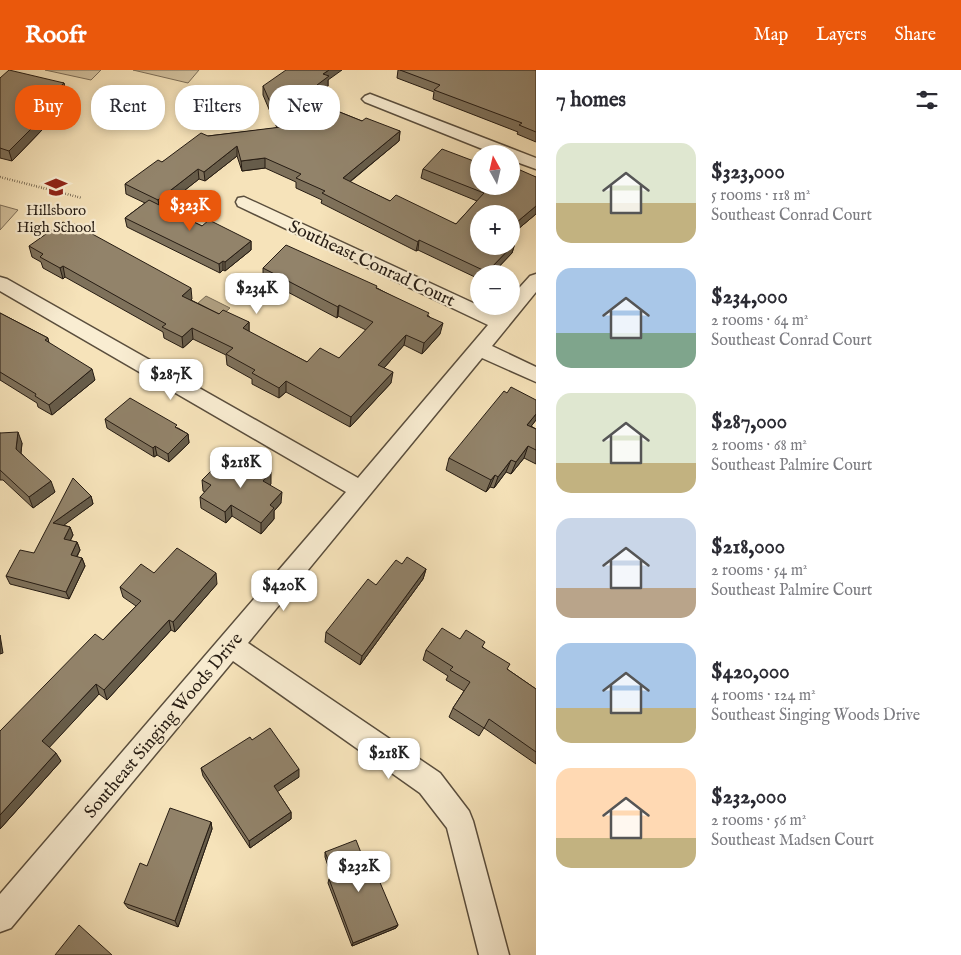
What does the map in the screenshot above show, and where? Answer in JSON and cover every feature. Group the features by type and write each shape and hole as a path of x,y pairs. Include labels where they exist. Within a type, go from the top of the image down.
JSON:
{"street":[{"path":"370,99 488,145"},
{"path":"520,158 536,164"},
{"name":"Southeast Conrad Court","path":"244,202 500,323"},
{"name":"Southeast Singing Woods Drive","path":"0,917 231,645 536,280"},
{"path":"0,283 360,490"},
{"path":"480,349 536,375"},
{"path":"231,645 430,783 459,821 479,890 494,955"}],"path":[{"path":"0,177 82,198"}],"shaded area":[{"path":"45,70 101,70 91,80"},
{"path":"133,70 199,70 188,83"},
{"path":"0,205 18,210 0,230"},
{"path":"244,287 266,297 259,304 237,294"},
{"path":"206,296 230,308 221,316 198,303"}],"building":[{"path":"9,70 64,83 62,85 15,85 15,130 30,130 9,151 0,148 0,78"},
{"path":"286,70 329,70 323,74 329,76 317,85 269,85 269,100 263,86"},
{"path":"400,70 536,70 536,132 519,125 522,123 434,90 440,85"},
{"path":"340,112 362,121 366,118 400,131 343,178 390,201 396,195 456,224 470,208 470,255 503,255 494,265 472,265 419,240 418,242 322,193 325,191 296,178 301,174 265,158 241,161 237,146 204,172 198,169 158,200 125,184 158,160 162,162 201,133 208,136 259,130 340,130"},
{"path":"442,149 470,160 470,187 423,169"},
{"path":"520,170 536,177 536,206 520,219 520,205 473,205 482,195 520,195"},
{"path":"149,200 202,226 209,220 251,241 225,262 223,261 219,264 125,218"},
{"path":"63,222 71,226 74,224 191,288 182,296 219,314 223,310 249,322 243,328 307,362 320,348 339,358 373,322 339,305 338,307 263,268 286,245 377,286 376,288 429,313 427,316 443,323 424,343 406,335 378,365 393,372 351,417 286,381 279,388 252,373 255,370 226,354 233,348 192,328 182,337 162,327 166,324 63,266 60,268 40,257 43,254 29,246"},
{"path":"0,313 48,338 45,340 92,369 49,405 35,396 36,394 0,372"},
{"path":"511,387 536,400 536,414 527,425 536,429 536,450 528,446 516,462 511,460 498,477 495,475 491,480 449,458 504,391 507,393"},
{"path":"130,398 177,425 175,427 188,434 168,454 155,446 153,448 105,419"},
{"path":"18,432 16,449 51,481 29,497 0,470 0,433"},
{"path":"241,455 271,472 263,481 282,492 270,505 274,508 261,523 231,505 225,512 200,497 211,485 202,480 220,462 228,467"},
{"path":"73,478 91,496 53,523 70,527 64,539 77,542 71,555 82,558 66,592 6,576 20,550 34,553"},
{"path":"177,548 216,573 173,622 169,620 104,690 96,684 42,741 56,753 0,815 0,731 95,634 103,640 141,601 120,587 141,564 154,573"},
{"path":"407,557 426,569 362,656 326,632 368,579 376,585 396,560 402,564"},
{"path":"442,628 460,639 466,630 485,642 482,647 510,664 507,669 536,689 536,752 489,719 484,728 453,708 470,682 450,670 453,667 426,650"},
{"path":"270,728 299,769 274,786 291,812 249,841 201,768 250,737 252,740"},
{"path":"170,808 211,822 175,921 124,903 140,863 147,866"},
{"path":"356,840 367,868 373,866 398,925 353,943 329,879 335,877 325,852"},
{"path":"79,925 112,955 55,955"}],"place":[{"name":"Hillsboro High School","path":"56,187"}]}
